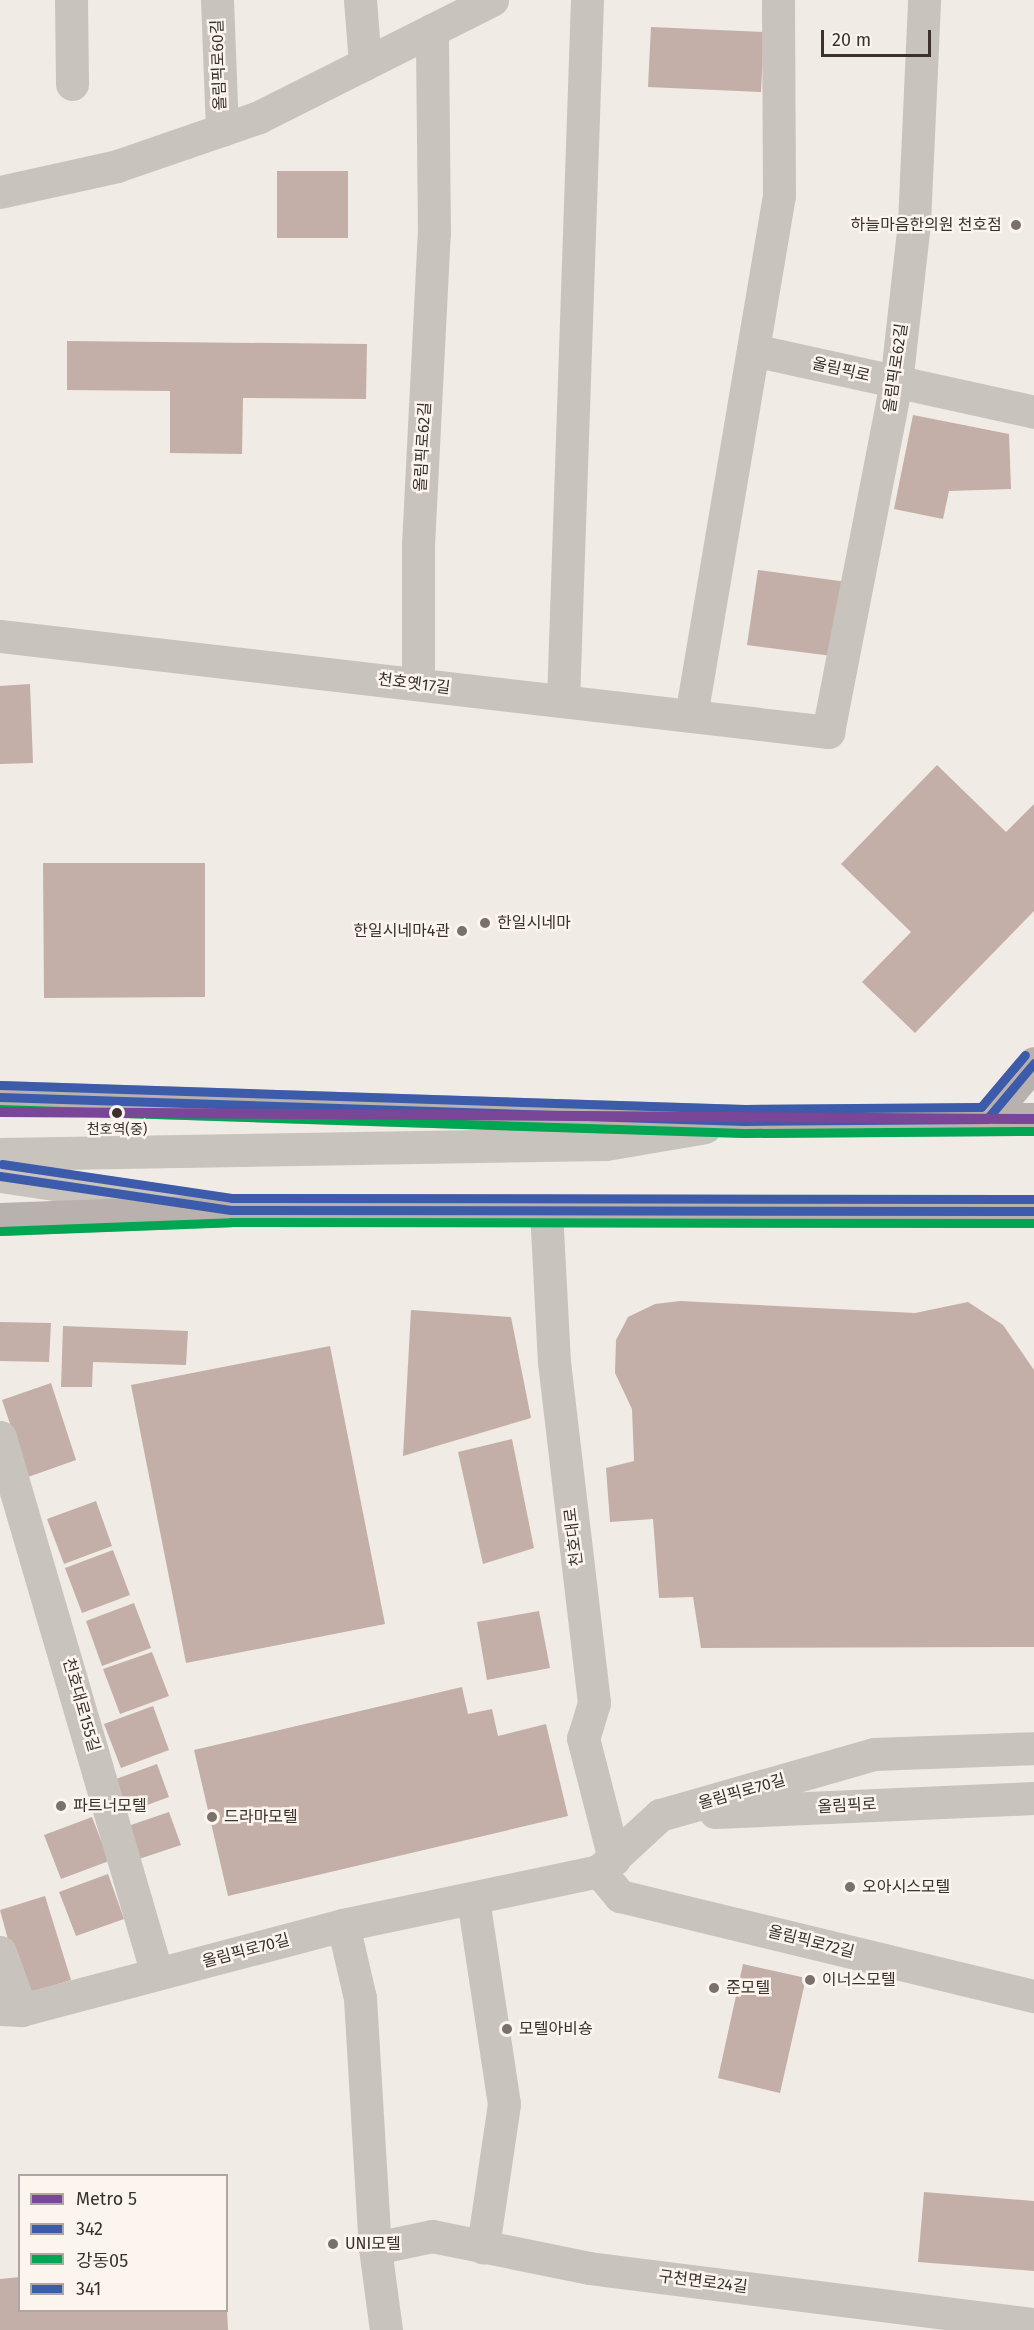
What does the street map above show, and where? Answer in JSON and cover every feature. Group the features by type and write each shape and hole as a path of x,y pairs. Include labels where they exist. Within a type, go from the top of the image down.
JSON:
{"main road":[{"path":"987,1119 1034,1064"},
{"path":"0,1097 745,1120 1034,1119"},
{"path":"0,1219 231,1210 1034,1211"}],"street":[{"path":"71,0 72,84"},
{"name":"올림픽로60길","path":"217,0 222,130"},
{"path":"360,0 365,64"},
{"path":"0,192 117,166 222,130 365,64 492,0"},
{"path":"563,701 587,0"},
{"path":"691,716 779,195 778,0"},
{"name":"올림픽로62길","path":"828,732 896,383 914,223 924,0"},
{"name":"올림픽로62길","path":"417,684 418,545 434,234 432,30"},
{"name":"올림픽로","path":"753,350 1034,412"},
{"name":"천호옛17길","path":"0,636 828,732"},
{"path":"0,1154 606,1144 745,1120"},
{"path":"0,1176 231,1210"},
{"name":"천호대로","path":"546,1210 554,1362 594,1703 583,1738 606,1865"},
{"name":"천호대로155길","path":"0,1437 157,1974"},
{"name":"올림픽로70길","path":"0,1952 10,2009 157,1974 343,1925 473,1899 606,1865 660,1815 874,1754 1034,1748"},
{"name":"올림픽로","path":"660,1815 1034,1798"},
{"name":"올림픽로72길","path":"606,1865 620,1896 1034,1996"},
{"path":"473,1899 504,2104 483,2247"},
{"path":"343,1925 360,1998 375,2248 386,2330"},
{"name":"구천면로24길","path":"375,2248 432,2236 589,2268 1034,2324"}],"building":[{"path":"651,27 764,32 761,92 648,87"},
{"path":"277,171 348,171 348,238 277,238"},
{"path":"67,341 367,344 366,399 243,398 242,454 170,453 170,391 67,390"},
{"path":"913,415 1009,434 1011,489 949,491 943,519 894,509"},
{"path":"758,570 847,582 832,656 747,645"},
{"path":"30,684 33,763 0,764 0,686"},
{"path":"937,765 1006,832 1034,804 1034,911 915,1033 862,982 911,932 841,864"},
{"path":"43,863 205,863 205,997 44,998"},
{"path":"680,1301 915,1313 968,1302 1003,1325 1034,1370 1034,1647 701,1648 693,1597 659,1598 653,1519 610,1522 606,1468 634,1461 632,1409 615,1373 616,1340 628,1317 655,1304"},
{"path":"411,1310 511,1317 531,1418 403,1456"},
{"path":"0,1322 51,1323 49,1362 0,1361"},
{"path":"63,1326 188,1331 186,1365 93,1362 92,1387 61,1387"},
{"path":"330,1346 385,1624 186,1663 131,1385"},
{"path":"51,1383 76,1460 28,1477 2,1400"},
{"path":"512,1439 534,1548 483,1564 458,1452"},
{"path":"96,1501 112,1546 64,1564 47,1519"},
{"path":"113,1550 130,1595 82,1613 65,1568"},
{"path":"134,1603 151,1648 102,1666 86,1621"},
{"path":"539,1611 550,1668 487,1680 477,1622"},
{"path":"152,1652 169,1696 120,1714 103,1669"},
{"path":"462,1687 468,1714 492,1709 498,1736 546,1724 568,1816 228,1896 194,1750"},
{"path":"153,1706 169,1750 121,1768 104,1724"},
{"path":"157,1764 169,1797 128,1812 116,1779"},
{"path":"169,1812 181,1845 139,1859 128,1826"},
{"path":"92,1817 109,1861 61,1879 44,1835"},
{"path":"108,1874 124,1919 76,1936 59,1892"},
{"path":"45,1896 71,1980 23,1995 0,1910"},
{"path":"743,1964 806,1978 780,2093 718,2078"},
{"path":"924,2192 1034,2201 1034,2271 918,2262"},
{"path":"18,2277 18,2312 227,2312 228,2330 0,2330 0,2279"}],"metro line":[{"name":"5","path":"0,1112 1034,1119"}],"transit line":[{"name":"341","path":"0,1085 745,1109 981,1107 1025,1055"},
{"name":"342","path":"987,1119 1034,1063"},
{"name":"342","path":"0,1097 745,1121 987,1119"},
{"name":"강동05","path":"0,1109 745,1133 1034,1131"},
{"name":"341","path":"2,1164 232,1198 1034,1199"},
{"name":"342","path":"0,1176 231,1210 1034,1211"},
{"name":"강동05","path":"0,1231 231,1222 1034,1223"}],"place":[{"name":"하늘마음한의원 천호점","path":"1016,225"},
{"name":"한일시네마","path":"485,923"},
{"name":"한일시네마4관","path":"462,931"},
{"name":"천호역(중)","path":"117,1113"},
{"name":"파트너모텔","path":"61,1806"},
{"name":"드라마모텔","path":"212,1817"},
{"name":"오아시스모텔","path":"850,1887"},
{"name":"이너스모텔","path":"810,1980"},
{"name":"준모텔","path":"714,1988"},
{"name":"모텔아비숑","path":"507,2029"},
{"name":"UNI모텔","path":"333,2244"}]}
